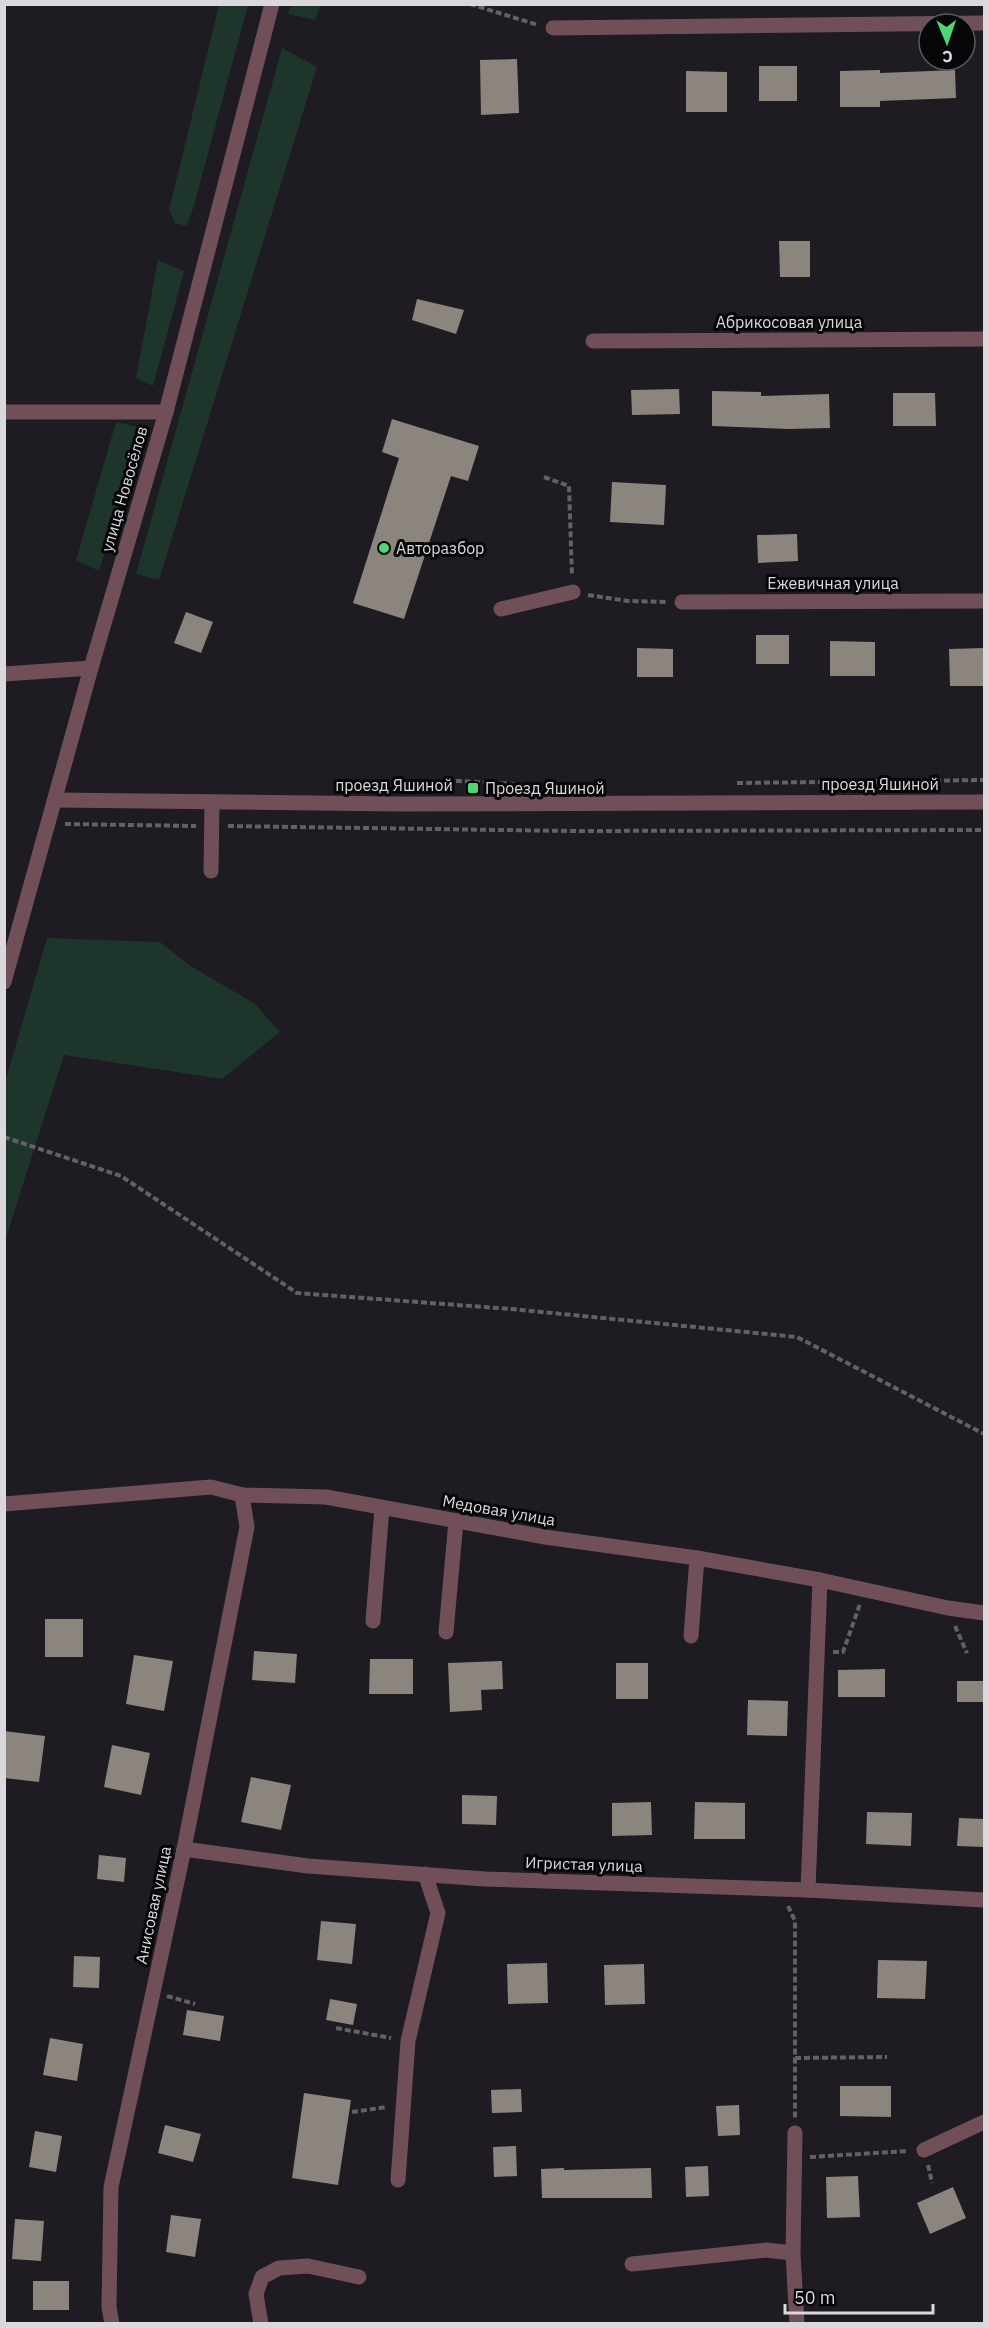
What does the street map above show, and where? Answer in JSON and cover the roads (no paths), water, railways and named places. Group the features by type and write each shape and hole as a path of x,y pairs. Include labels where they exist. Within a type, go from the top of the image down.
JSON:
{"street":[{"name":"улица Новосёлов","path":"4,982 50,824 91,668 166,412 272,4"},
{"path":"553,28 984,23"},
{"name":"Абрикосовая улица","path":"594,341 984,339"},
{"path":"4,412 166,412"},
{"path":"501,609 573,592"},
{"name":"Ежевичная улица","path":"682,602 984,601"},
{"path":"4,674 91,668"},
{"name":"проезд Яшиной","path":"56,800 425,804 984,801"},
{"path":"211,871 212,802"},
{"name":"Медовая улица","path":"4,1504 211,1487 242,1495 326,1497 545,1537 697,1558 820,1580 948,1608 984,1613"},
{"name":"Анисовая улица","path":"112,2324 109,2307 111,2187 184,1849 246,1527 242,1495"},
{"path":"373,1621 382,1508"},
{"path":"446,1632 456,1521"},
{"path":"691,1636 697,1558"},
{"path":"808,1890 820,1580"},
{"name":"Игристая улица","path":"184,1849 308,1866 485,1879 808,1890 984,1900"},
{"path":"398,2180 408,2041 438,1913 425,1874"},
{"path":"924,2150 984,2122"},
{"path":"795,2133 793,2253 797,2324"},
{"path":"632,2264 766,2250 793,2253"},
{"path":"261,2324 256,2294 262,2277 279,2268 308,2266 359,2277"}],"place":[{"name":"Авторазбор","path":"384,548"},
{"name":"Проезд Яшиной","path":"473,788"}]}
